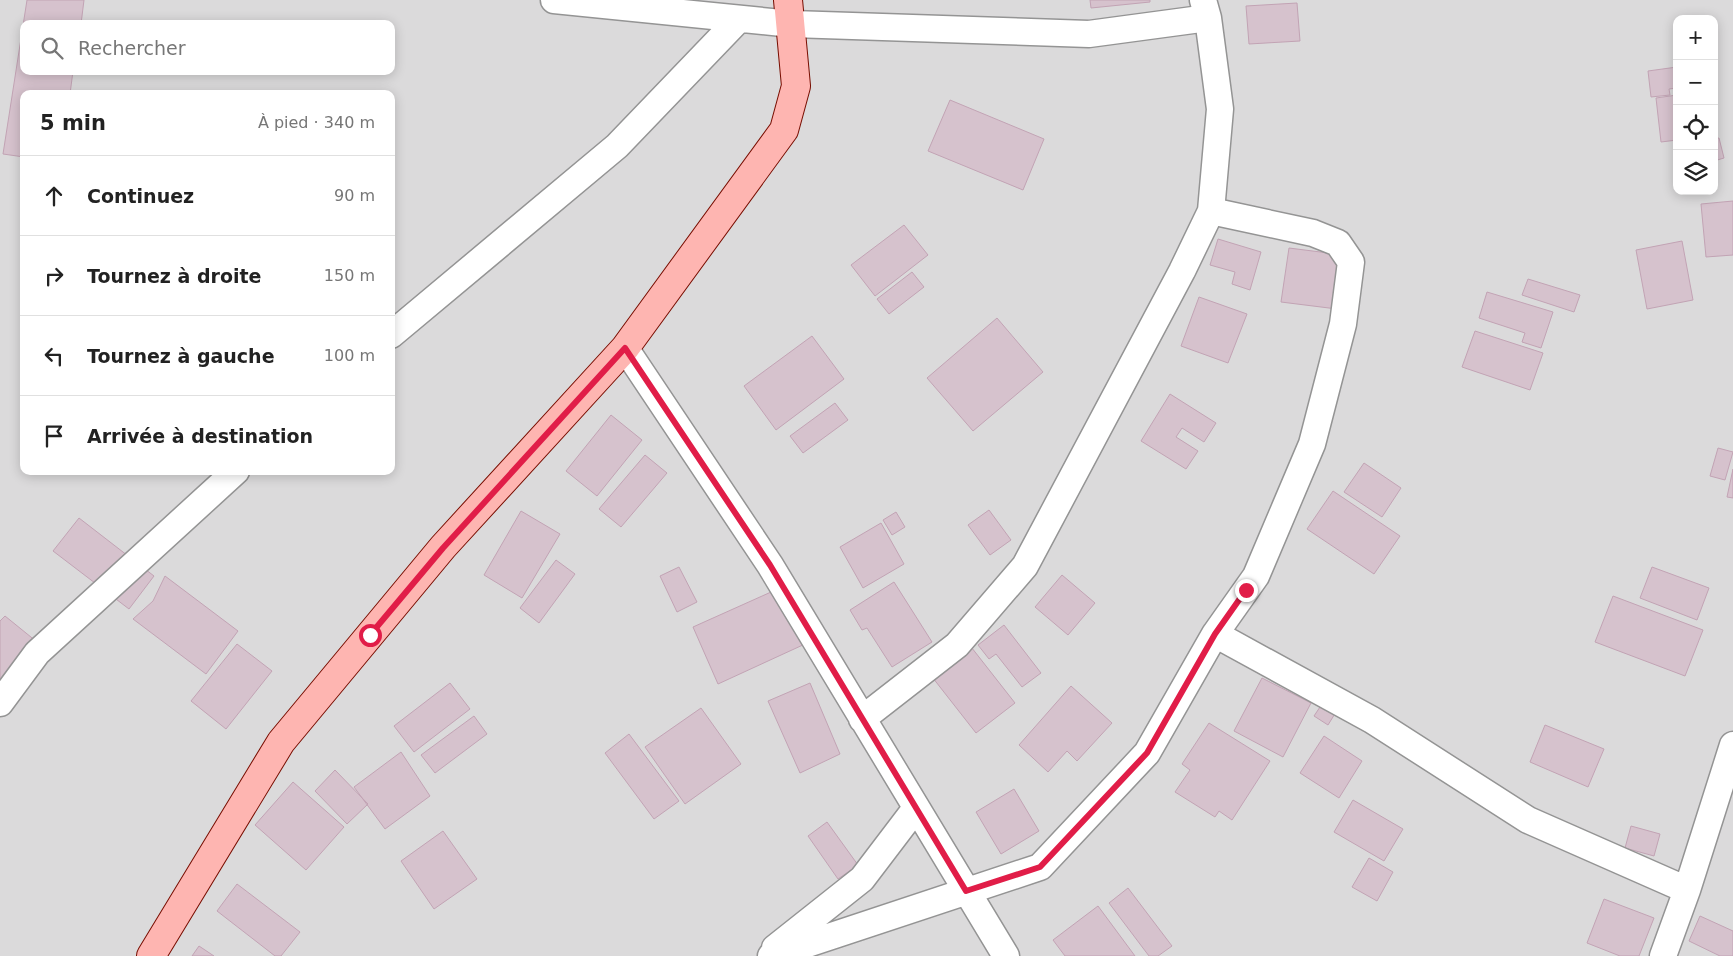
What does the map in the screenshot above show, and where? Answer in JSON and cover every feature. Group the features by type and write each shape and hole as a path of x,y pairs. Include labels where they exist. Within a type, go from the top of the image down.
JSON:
{"main road":[{"path":"151,956 281,742 443,548 625,348 784,130 796,86 790,12"}],"street":[{"path":"554,0 739,19 790,12 1089,34 1206,9 1220,109 1211,211 1182,271 1025,566 957,645 862,720"},
{"path":"395,332 617,146 739,19"},
{"path":"771,956 1040,867 1147,753 1215,634 1256,576 1312,444 1343,324 1351,262 1338,243 1313,233 1211,211"},
{"path":"625,348 770,565 1006,956"},
{"path":"0,703 36,653 232,475"},
{"path":"1215,634 1372,720 1528,820 1687,890"},
{"path":"1662,956 1687,890 1733,745"},
{"path":"765,956 862,879 916,808"}],"shaded area":[{"path":"0,0 1733,0 1733,956 0,956"}],"building":[{"path":"27,0 84,0 82,20 24,20"},
{"path":"1090,0 1150,0 1150,2 1091,8"},
{"path":"1297,3 1300,41 1249,44 1246,6"},
{"path":"20,45 20,75 72,75 71,90 20,90 20,156 3,154"},
{"path":"1673,68 1673,88 1669,89 1670,95 1651,97 1648,71"},
{"path":"1673,96 1673,140 1661,142 1656,98"},
{"path":"950,100 1044,139 1023,190 928,151"},
{"path":"1718,138 1724,158 1718,160 1718,150"},
{"path":"1733,201 1733,255 1706,257 1701,204"},
{"path":"904,225 928,255 875,296 851,265"},
{"path":"1218,239 1261,252 1250,290 1232,284 1235,272 1210,265"},
{"path":"1682,241 1693,300 1647,309 1636,250"},
{"path":"1289,248 1344,255 1337,309 1281,302"},
{"path":"912,272 924,287 889,314 877,299"},
{"path":"1528,279 1580,295 1574,312 1522,295"},
{"path":"1487,292 1553,312 1541,348 1522,342 1525,333 1479,318"},
{"path":"1199,297 1247,314 1228,363 1181,346"},
{"path":"997,318 1043,372 973,431 927,378"},
{"path":"1475,331 1543,353 1530,390 1462,367"},
{"path":"812,336 844,379 776,430 744,386"},
{"path":"1170,394 1216,423 1204,442 1182,428 1176,437 1198,451 1186,469 1141,441"},
{"path":"835,403 848,420 803,453 790,436"},
{"path":"611,415 642,440 597,496 566,471"},
{"path":"1718,448 1733,452 1725,480 1710,476"},
{"path":"645,455 667,473 621,527 599,509"},
{"path":"1364,463 1401,488 1382,517 1344,492"},
{"path":"1733,469 1733,498 1727,497"},
{"path":"1333,491 1400,536 1374,574 1307,529"},
{"path":"989,510 1011,540 990,555 968,525"},
{"path":"521,511 560,534 522,598 484,575"},
{"path":"896,512 905,527 892,535 883,520"},
{"path":"79,518 154,576 129,609 53,551"},
{"path":"881,523 904,564 863,588 840,547"},
{"path":"556,560 575,574 539,623 520,608"},
{"path":"679,567 697,602 677,612 660,576"},
{"path":"1652,567 1709,588 1697,620 1640,598"},
{"path":"1062,575 1095,603 1068,635 1035,607"},
{"path":"165,576 238,631 206,674 133,619 153,601"},
{"path":"894,582 932,642 892,667 867,628 862,630 850,610"},
{"path":"780,588 805,644 718,684 693,627"},
{"path":"1613,596 1703,630 1685,676 1595,642"},
{"path":"5,616 42,646 8,687 0,680 0,621"},
{"path":"1004,625 1041,673 1022,687 996,654 989,659 978,645"},
{"path":"968,643 1015,703 976,733 929,673"},
{"path":"237,644 272,671 226,729 191,701"},
{"path":"1262,678 1311,703 1283,757 1234,731"},
{"path":"450,683 470,709 414,752 394,726"},
{"path":"810,683 840,754 800,773 768,701"},
{"path":"1071,686 1112,723 1077,761 1067,751 1048,772 1019,745"},
{"path":"1322,704 1336,712 1328,725 1314,716"},
{"path":"701,708 741,764 685,804 645,747"},
{"path":"474,716 487,734 435,773 421,755"},
{"path":"1209,723 1270,761 1232,820 1219,811 1215,817 1175,792 1190,770 1182,764"},
{"path":"1545,725 1604,749 1588,787 1530,762"},
{"path":"629,734 679,801 654,819 605,753"},
{"path":"1324,736 1362,761 1339,798 1300,773"},
{"path":"401,752 430,796 385,829 354,787"},
{"path":"335,770 368,804 347,824 315,791"},
{"path":"293,782 344,827 306,870 255,825"},
{"path":"1014,789 1039,831 1001,854 976,812"},
{"path":"1353,800 1403,829 1384,861 1334,832"},
{"path":"827,822 858,865 838,879 808,836"},
{"path":"1631,826 1660,834 1654,856 1625,848"},
{"path":"443,831 477,879 434,909 401,861"},
{"path":"1369,858 1393,872 1377,901 1352,887"},
{"path":"237,884 300,932 281,956 275,956 217,911"},
{"path":"1128,888 1172,946 1158,956 1149,956 1109,903"},
{"path":"1604,899 1654,918 1639,956 1620,956 1587,943"},
{"path":"1098,906 1135,956 1065,956 1053,940"},
{"path":"1700,916 1733,931 1733,956 1720,956 1689,941"},
{"path":"199,946 214,956 192,956"}],"route":[{"path":"370,635 443,548 625,348 770,565 966,891 1040,867 1147,753 1215,634 1246,590"}]}
